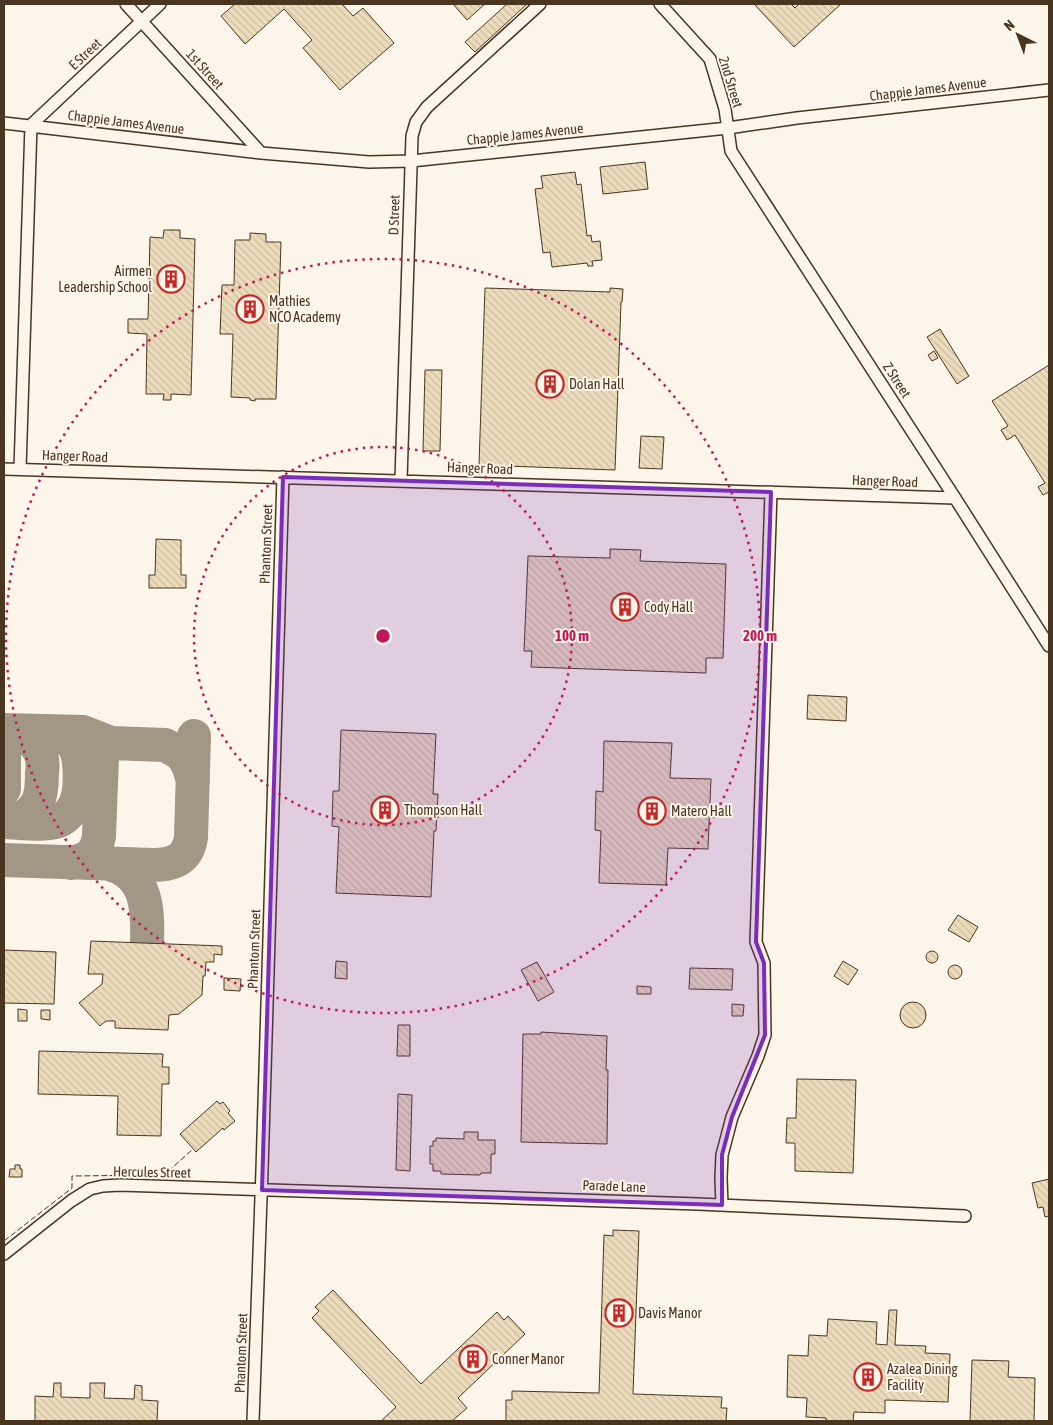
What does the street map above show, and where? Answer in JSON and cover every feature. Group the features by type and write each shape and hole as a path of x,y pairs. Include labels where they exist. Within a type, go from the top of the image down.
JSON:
{"street":[{"name":"1st Street","path":"126,4 260,154"},
{"name":"E Street","path":"31,126 160,4"},
{"name":"D Street","path":"401,480 412,136 416,122 427,107 540,4"},
{"name":"2nd Street","path":"660,4 710,59 728,128"},
{"name":"Chappie James Avenue","path":"4,123 260,154 369,162 411,161 728,128 797,118 1049,90"},
{"path":"20,470 31,126"},
{"name":"Z Street","path":"728,128 731,151 1049,646"},
{"name":"Hanger Road","path":"4,469 955,498"},
{"name":"Phantom Street","path":"253,1421 262,1190 283,477"},
{"path":"722,1205 722,1155 732,1117 765,1035 764,963 756,942 771,492"},
{"name":"Hercules Street","path":"4,1254 71,1201 90,1190 103,1186 262,1190"},
{"name":"Parade Lane","path":"262,1190 722,1205 965,1216"}],"highlighted area":[{"path":"283,477 771,492 756,942 764,963 765,1035 732,1117 722,1155 722,1205 262,1190"}],"building":[{"path":"235,4 342,4 353,16 363,8 394,43 340,90 303,48 312,40 284,9 245,44 221,16"},
{"path":"453,4 485,4 467,20"},
{"path":"507,4 527,4 475,52 465,42"},
{"path":"754,4 791,4 795,8 799,4 841,4 794,47"},
{"path":"645,162 648,189 603,194 600,167"},
{"path":"575,172 577,185 581,184 587,236 591,235 592,242 600,241 602,260 592,261 593,266 588,266 587,263 552,267 550,252 543,253 535,189 543,188 541,176"},
{"name":"Airmen Leadership School","path":"164,230 180,230 180,238 195,239 191,395 171,394 171,400 163,400 164,394 146,394 147,334 128,333 128,319 148,319 150,237 163,238"},
{"name":"Mathies NCO Academy","path":"250,233 266,234 266,242 281,242 276,399 255,399 255,401 250,400 250,398 231,397 233,334 220,334 222,285 234,285 235,240 250,240"},
{"name":"Dolan Hall","path":"485,288 610,292 610,288 623,289 615,470 479,465"},
{"path":"940,329 969,376 957,384 927,337"},
{"path":"934,351 938,358 932,361 928,355"},
{"path":"1049,365 1049,492 1043,495 1038,487 1045,483 1015,435 1007,440 1001,430 1008,426 992,401"},
{"path":"425,370 442,370 440,451 423,451"},
{"path":"641,436 664,437 662,469 639,468"},
{"path":"156,539 181,540 181,575 186,575 186,588 149,588 149,575 155,575"},
{"name":"Cody Hall","path":"610,549 641,550 640,561 726,564 723,658 706,658 706,673 531,667 532,651 524,651 528,556 610,558"},
{"path":"808,695 847,697 846,721 807,719"},
{"name":"Thompson Hall","path":"341,730 436,734 433,794 438,794 431,897 336,893 339,827 332,826 333,791 339,791"},
{"name":"Matero Hall","path":"604,741 672,743 670,778 711,779 708,849 668,848 666,885 599,883 601,831 595,830 596,791 603,792"},
{"path":"958,915 978,927 969,942 948,930"},
{"path":"91,941 222,946 222,955 214,954 214,962 206,962 202,995 179,1014 169,1015 168,1030 115,1028 115,1021 106,1021 100,1026 79,1003 102,984 103,974 88,974"},
{"path":"4,950 56,952 54,1004 4,1003"},
{"path":"930,951 934,951 938,957 934,963 930,963 926,959 926,955"},
{"path":"336,961 347,962 347,979 335,978"},
{"path":"843,961 858,970 848,985 834,976"},
{"path":"537,962 554,992 538,1001 521,970"},
{"path":"955,965 960,967 962,972 960,977 955,979 950,977 948,972 950,967"},
{"path":"690,968 733,969 732,990 689,989"},
{"path":"224,978 241,979 240,991 224,990"},
{"path":"637,986 651,987 651,994 637,994"},
{"path":"913,1002 922,1006 926,1015 922,1024 913,1028 904,1024 900,1015 904,1006"},
{"path":"732,1004 744,1005 743,1016 732,1016"},
{"path":"18,1009 27,1010 27,1021 18,1021"},
{"path":"41,1010 50,1010 50,1020 41,1019"},
{"path":"398,1025 410,1025 410,1056 397,1056"},
{"path":"541,1032 607,1036 607,1144 521,1142 523,1034 541,1034"},
{"path":"39,1051 163,1054 162,1067 169,1067 169,1084 162,1084 161,1136 117,1135 118,1096 38,1094"},
{"path":"797,1079 856,1080 853,1173 795,1171 795,1143 786,1143 787,1118 796,1118"},
{"path":"398,1094 412,1095 410,1171 396,1170"},
{"path":"217,1101 220,1104 223,1102 230,1111 228,1113 235,1121 224,1130 223,1128 196,1152 180,1134"},
{"path":"464,1132 478,1132 478,1140 495,1140 495,1154 491,1154 491,1173 481,1173 480,1175 441,1174 441,1171 433,1171 433,1164 430,1164 430,1146 433,1146 433,1141 436,1141 436,1138 464,1139"},
{"path":"15,1165 20,1165 22,1177 9,1177 10,1169 15,1169"},
{"path":"1049,1179 1049,1216 1045,1217 1043,1207 1038,1208 1032,1183"},
{"name":"Davis Manor","path":"613,1230 639,1231 633,1394 722,1397 721,1408 727,1408 726,1421 506,1421 506,1400 512,1400 512,1391 599,1393 604,1235 613,1236"},
{"name":"Conner Manor","path":"333,1290 421,1384 497,1312 504,1320 508,1316 525,1334 458,1398 467,1408 452,1421 381,1421 396,1407 312,1318 319,1311 315,1307"},
{"name":"Azalea Dining Facility","path":"889,1310 897,1310 895,1345 926,1346 925,1353 950,1354 948,1402 885,1400 885,1413 854,1412 853,1421 826,1421 826,1418 806,1417 807,1398 787,1397 788,1355 808,1356 809,1335 827,1336 828,1319 877,1322 876,1344 887,1345"},
{"path":"972,1360 1009,1361 1008,1377 1035,1378 1034,1421 970,1421"},
{"path":"54,1383 61,1383 61,1397 90,1398 90,1383 105,1383 104,1398 134,1399 135,1385 142,1386 142,1400 158,1401 157,1421 35,1421 35,1396 53,1397"}],"taxiway":[{"path":"4,730 83,732 111,743 165,745 178,752 184,758 193,781"},
{"path":"14,822 29,813 37,803 40,797 43,767 41,755 37,747 22,734 15,731"},
{"path":"4,822 42,824 56,822 66,816 75,805 80,780 78,757 72,743 52,732"},
{"path":"4,860 153,865 167,864 179,859 187,851 191,837 194,736"},
{"path":"4,755 4,789"},
{"path":"71,863 87,858 96,848 98,842 102,757"},
{"path":"109,864 122,869 132,876 143,895 146,906 147,943"}],"fence":[{"path":"4,1241 72,1188 72,1176 164,1175 193,1149"}],"place":[{"name":"Airmen Leadership School","path":"171,279"},
{"name":"Mathies NCO Academy","path":"250,309"},
{"name":"Dolan Hall","path":"550,384"},
{"name":"Cody Hall","path":"625,607"},
{"name":"Thompson Hall","path":"385,810"},
{"name":"Matero Hall","path":"652,811"},
{"name":"Davis Manor","path":"619,1313"},
{"name":"Conner Manor","path":"473,1359"},
{"name":"Azalea Dining Facility","path":"868,1377"}]}
